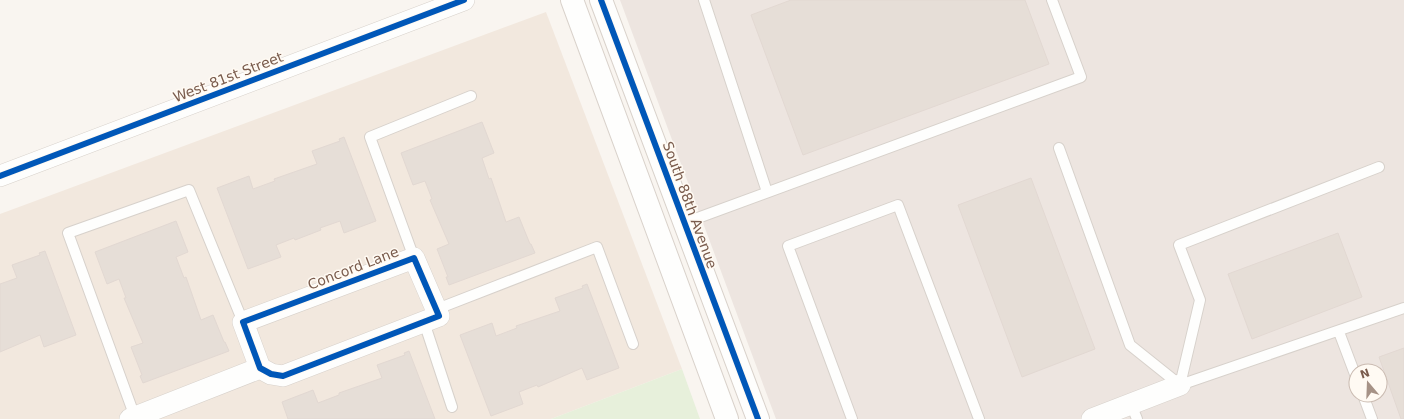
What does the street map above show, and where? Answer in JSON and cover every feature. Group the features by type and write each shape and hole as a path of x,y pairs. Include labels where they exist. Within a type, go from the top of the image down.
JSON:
{"street":[{"name":"West 81st Street","path":"0,176 464,0"},
{"path":"572,0 727,419"},
{"name":"South 88th Avenue","path":"601,0 758,419"},
{"name":"Concord Lane","path":"243,322 414,258 430,316"},
{"path":"243,322 260,368 271,374 283,376 430,316"},
{"path":"132,418 260,368"},
{"path":"1092,419 1134,412 1180,385"}],"lane":[{"path":"704,0 767,192"},
{"path":"684,223 1081,77 1052,0"},
{"path":"414,258 370,137 471,96"},
{"path":"1059,148 1130,345 1180,385"},
{"path":"1180,385 1200,300 1180,245 1379,167"},
{"path":"132,418 68,232 189,190 243,322"},
{"path":"852,419 788,246 898,205 979,419"},
{"path":"452,407 430,316 597,248 633,344"},
{"path":"1180,385 1338,332 1404,308"},
{"path":"1338,332 1350,363"},
{"path":"1366,403 1372,419"}],"shaded area":[{"path":"620,0 1404,0 1404,419 776,419"},
{"path":"546,12 682,369 551,419 0,419 0,214"}],"green space":[{"path":"682,369 700,419 551,419"}],"building":[{"path":"791,0 1025,0 1049,64 803,155 751,15"},
{"path":"482,122 494,153 482,158 489,179 491,178 506,222 519,217 535,253 449,285 446,277 448,277 437,249 449,244 430,200 432,199 425,181 413,185 401,153"},
{"path":"344,137 376,221 344,233 340,221 320,228 321,230 295,240 294,238 276,245 281,257 248,269 217,188 249,176 253,189 275,181 274,179 317,164 312,151 340,141 339,139"},
{"path":"1031,178 1095,349 1022,377 958,205"},
{"path":"176,221 188,252 176,257 184,278 186,277 201,320 213,315 229,351 143,383 140,376 142,375 131,347 143,343 124,298 126,298 119,279 107,284 95,252"},
{"path":"1338,233 1362,297 1252,339 1228,274"},
{"path":"45,251 76,335 44,347 40,335 0,352 0,284 17,278 12,265 40,255 39,253"},
{"path":"587,284 619,368 587,380 582,368 538,387 537,385 519,392 523,404 491,416 460,335 492,323 496,336 517,328 516,326 560,311 555,298 583,288 582,286"},
{"path":"1404,348 1404,419 1401,419 1388,382 1388,363 1381,363 1379,357"},
{"path":"409,351 435,419 288,419 282,402 313,390 318,403 339,395 339,393 382,378 377,365 405,355 404,353"}],"cycle path":[{"path":"0,176 464,0"},
{"path":"601,0 758,419"},
{"path":"414,258 439,316 283,376 271,374 260,368 243,322 414,258"}]}
